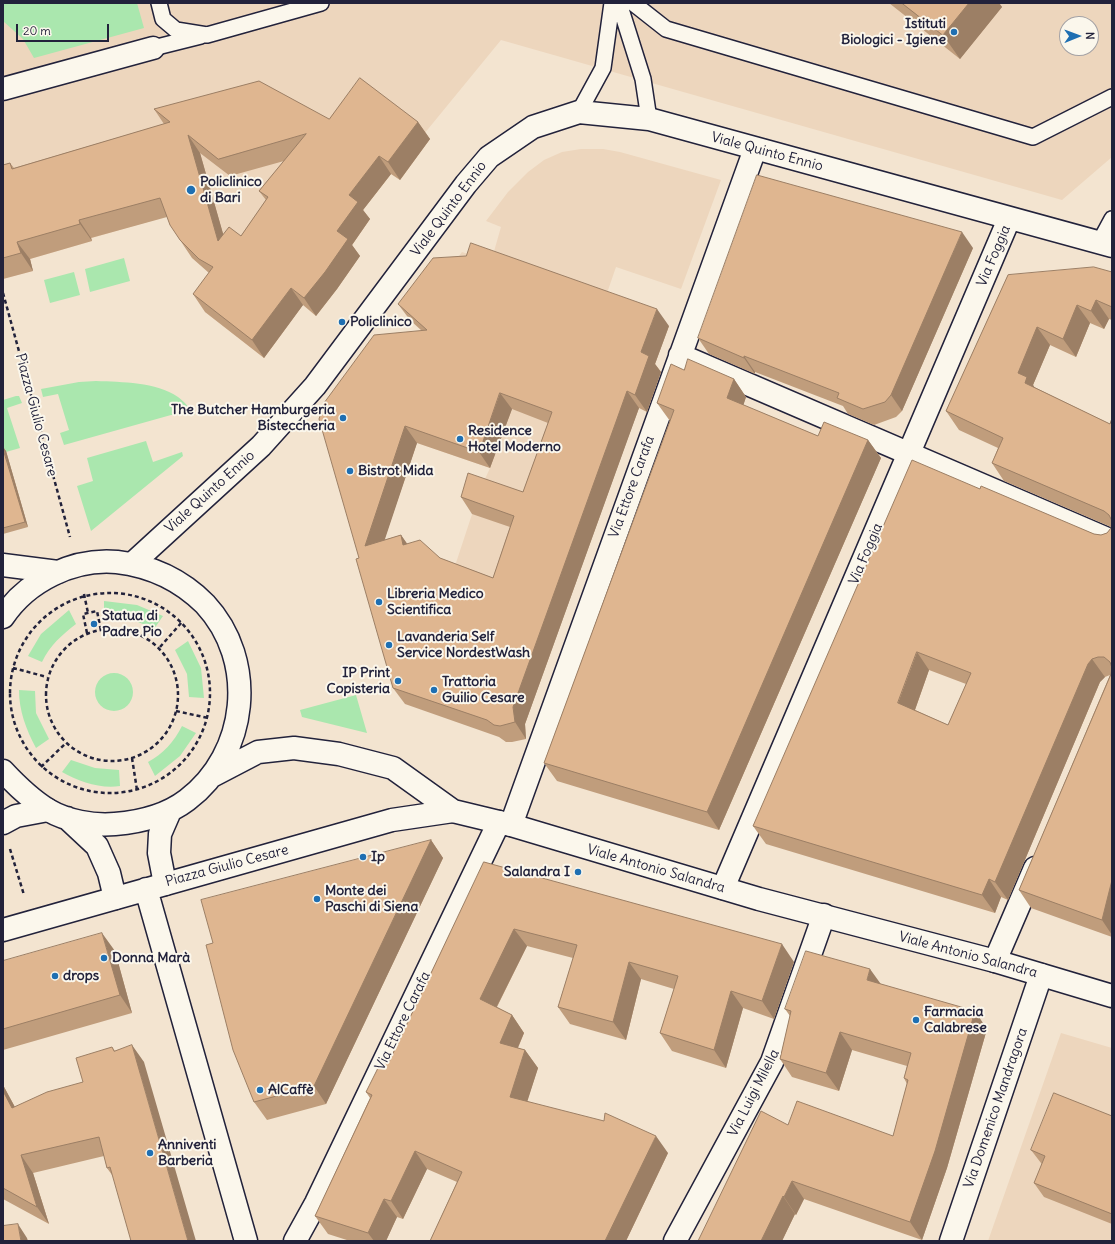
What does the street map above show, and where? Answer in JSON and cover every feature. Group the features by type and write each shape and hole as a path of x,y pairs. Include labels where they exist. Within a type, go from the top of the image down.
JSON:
{"street":[{"path":"3,89 153,48"},
{"name":"Viale Quinto Ennio","path":"132,564 261,446 310,392 433,230 466,184 488,157 532,127 579,112 649,119 1105,244"},
{"name":"Via Ettore Carafa","path":"295,1241 316,1203 505,824 680,355 754,149"},
{"name":"Via Foggia","path":"723,888 1010,219"},
{"path":"680,355 1112,541"},
{"path":"3,617 9,608 32,587 58,572 77,566 110,562 132,564 164,574 193,592 215,615 231,644 240,677 239,712 230,746 212,776 186,801 170,811 136,823 101,825 58,814 16,816 6,833"},
{"path":"3,565 58,572"},
{"name":"Viale Antonio Salandra","path":"212,776 258,752 294,748 340,754 393,768 453,811 505,824 723,888 995,962 1112,996"},
{"path":"3,771 23,793 58,814 97,846 109,873 115,898"},
{"path":"170,811 160,834 155,886 246,1241"},
{"name":"Piazza Giulio Cesare","path":"3,930 392,820 453,811"},
{"path":"995,962 1042,851"},
{"name":"Via Luigi Milella","path":"675,1241 772,1062 824,916"},
{"name":"Via Domenico Mandragora","path":"951,1241 1041,975"}],"lane":[{"path":"158,3 163,19 176,30 207,35"},
{"path":"153,48 207,35 321,3"},
{"path":"579,112 603,68 612,3"},
{"path":"619,3 642,80 649,119"},
{"path":"632,3 666,29 1033,137 1112,97"},
{"path":"1105,244 1112,219"}],"path":[{"name":"Piazza Giulio Cesare","path":"3,293 70,537"},
{"path":"84,592 88,613"},
{"path":"110,592 136,595 161,606 182,622 197,642 208,667 211,692 208,718 200,738 189,756 174,771 157,783 137,790 116,794 96,793 76,788 58,779 42,767 28,751 17,732 12,711 10,690 13,668 20,648 31,630 46,615 64,603 85,596 110,592"},
{"path":"87,633 83,614 97,611 101,630"},
{"path":"160,647 182,622"},
{"path":"118,628 141,634 160,647 172,666 178,689 176,711 167,732 152,748 132,758 114,762 97,760 80,753 66,743 55,729 47,713 45,695 47,677 54,661 65,646 79,636 101,630 118,628"},
{"path":"13,668 47,677"},
{"path":"176,711 208,718"},
{"path":"42,767 66,743"},
{"path":"132,758 137,790"},
{"path":"6,833 23,895 30,893"}],"shaded area":[{"name":"Policlinico di Bari","path":"3,3 1112,3 1112,157 1062,200 501,40 424,134 430,139 401,179 391,174 361,212 370,219 328,280 288,310 295,316 264,358 205,312 226,283 171,210 158,219 92,238 92,241 30,259 33,271 3,279"},
{"path":"581,149 603,149 620,152 721,180 681,289 616,267 566,412 563,615 452,575 480,490 490,468 417,443 424,333 410,320 462,252 491,262 501,227 486,221 508,192 528,172 544,160 562,152"},
{"path":"1061,1033 1112,1048 1112,1241 988,1241"}],"green space":[{"path":"3,3 137,3 144,28 34,58 23,39 3,21"},
{"path":"124,258 130,281 90,292 85,269"},
{"path":"74,272 80,295 50,303 44,280"},
{"path":"96,381 138,384 160,388 180,399 195,415 171,415 64,445 60,433 69,430 58,394 43,397 41,389 79,382"},
{"path":"19,396 22,403 7,408 20,448 6,452 5,449 3,450 3,400"},
{"path":"146,441 153,462 182,452 183,456 91,531 77,486 93,481 87,458"},
{"path":"104,601 137,605 163,616 154,629 130,620 104,616"},
{"path":"69,610 76,624 61,636 42,662 28,656 41,634"},
{"path":"188,641 201,668 204,698 189,697 187,674 175,650"},
{"path":"110,673 118,673 128,678 132,685 132,699 128,706 118,711 110,711 100,706 98,703 95,696 95,688 100,678 103,676"},
{"path":"19,690 35,691 36,713 49,739 36,748 24,720 20,705"},
{"path":"356,695 367,733 302,717 300,710"},
{"path":"182,726 196,733 180,756 155,776 148,762 168,747"},
{"path":"71,760 95,768 119,770 120,786 98,786 76,779 62,772"}],"building":[{"path":"902,3 969,3 943,35"},
{"path":"360,78 418,122 388,162 379,156 349,195 358,202 337,231 348,239 325,272 304,298 291,288 252,340 193,294 213,267 199,259 180,240 170,225 160,198 79,220 80,224 17,242 21,253 3,258 3,165 10,163 12,169 170,122 154,109 259,81 329,119","holes":["306,134 259,191 268,197 241,236 229,227 218,241 188,135 218,159"]},
{"path":"757,175 962,232 891,395 885,402 863,409 837,398 839,393 744,356 744,358 698,338"},
{"path":"471,243 657,309 641,352 649,356 635,395 627,391 513,707 515,722 500,726 494,725 487,720 393,688 356,559 359,558 319,419 324,403 374,335 427,330 398,304 433,258 466,256","holes":["500,393 552,412 523,492 468,473 461,497 514,516 493,578 440,558 420,540 403,545 401,535 365,546 405,426 479,452"]},
{"path":"1094,267 1112,272 1112,307 1096,300 1091,311 1077,305 1063,339 1037,327 1018,373 1027,377 1025,383 1110,424 1112,418 1112,521 1109,515 1104,511 992,463 1003,438 946,411 1008,275"},
{"path":"688,359 734,379 727,398 818,436 824,422 868,440 707,812 544,763 674,410 657,403 671,364 684,370"},
{"path":"3,449 25,522 3,528"},
{"path":"912,460 980,489 981,486 1094,534 1101,535 1107,533 1111,528 1112,521 1112,668 1110,662 1104,657 1092,659 1088,664 995,882 989,879 982,895 753,826","holes":["917,652 971,673 948,725 898,703"]},
{"path":"1112,668 1112,880 1102,920 1019,890 1111,674"},
{"path":"431,840 314,1086 254,1102 233,1050 206,945 213,943 201,900"},
{"path":"484,862 782,944 762,1001 731,991 714,1050 660,1033 678,976 629,962 613,1022 558,1007 577,945 514,929 480,999 512,1015 500,1043 525,1050 510,1097 604,1121 605,1113 656,1136 605,1241 430,1241 462,1172 415,1151 391,1201 384,1199 368,1233 315,1216 372,1095 366,1092 383,1058 389,1061"},
{"path":"102,933 120,995 3,1029 3,961"},
{"path":"806,951 870,969 867,980 975,1011 935,1151 910,1222 792,1181 761,1241 698,1241 761,1111 788,1125 797,1101 893,1136 908,1080 904,1078 911,1053 840,1032 826,1073 780,1059 791,1011 785,1009"},
{"path":"132,1045 188,1241 131,1241 110,1167 107,1168 99,1137 21,1155 37,1207 3,1188 3,1091 12,1108 47,1092 83,1082 76,1058 112,1047 114,1051"},
{"path":"1054,1093 1112,1116 1112,1214 1034,1183 1045,1156 1031,1150"},
{"path":"18,1224 21,1241 3,1241 3,1226"}],"place":[{"name":"Istituti Biologici - Igiene","path":"954,32"},
{"name":"Policlinico di Bari","path":"191,190"},
{"name":"Policlinico","path":"342,322"},
{"name":"The Butcher Hamburgeria Bisteccheria","path":"343,418"},
{"name":"Residence Hotel Moderno","path":"460,439"},
{"name":"Bistrot Mida","path":"350,471"},
{"name":"Libreria Medico Scientifica","path":"379,602"},
{"name":"Statua di Padre Pio","path":"94,624"},
{"name":"Lavanderia Self Service NordestWash","path":"389,645"},
{"name":"IP Print Copisteria","path":"398,681"},
{"name":"Trattoria Guilio Cesare","path":"434,690"},
{"name":"Ip","path":"363,857"},
{"name":"Salandra I","path":"578,872"},
{"name":"Monte dei Paschi di Siena","path":"317,899"},
{"name":"Donna Marà","path":"104,958"},
{"name":"drops","path":"55,976"},
{"name":"Farmacia Calabrese","path":"916,1020"},
{"name":"AlCaffè","path":"260,1090"},
{"name":"Anniventi Barberia","path":"150,1153"}]}
